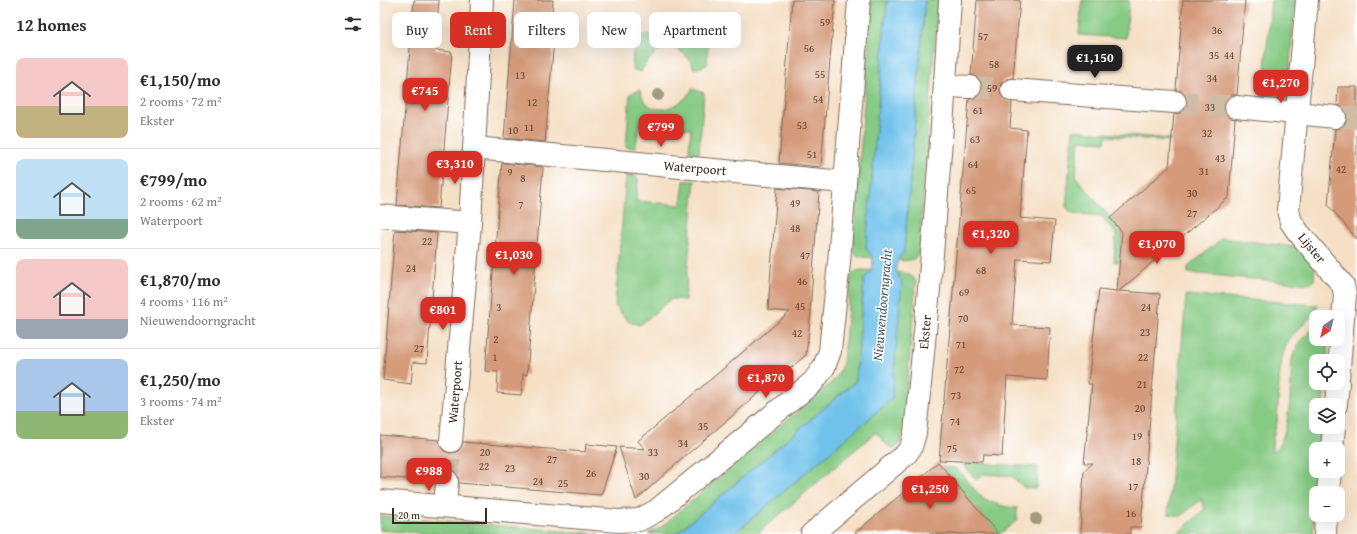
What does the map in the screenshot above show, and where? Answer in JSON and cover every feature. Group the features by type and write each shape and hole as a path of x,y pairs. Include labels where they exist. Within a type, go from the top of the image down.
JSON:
{"street":[{"name":"Waterpoort","path":"451,441 470,223 482,0"},
{"path":"380,501 619,521 639,520 656,511 813,382 824,367 830,351 839,262 859,0"},
{"name":"Ekster","path":"812,534 906,454 911,447 915,434 945,86 950,0"},
{"name":"Lijster","path":"1307,0 1298,113 1288,210 1291,222 1298,232 1343,285 1345,295 1340,354"},
{"path":"945,86 970,86"},
{"path":"1012,90 1175,102"},
{"path":"1236,107 1335,117"},
{"name":"Waterpoort","path":"474,148 844,182"},
{"path":"380,216 470,223"},
{"path":"445,506 447,481"},
{"path":"1325,534 1326,522"}],"green space":[{"path":"872,0 887,0 866,248 873,258 857,255 853,251"},
{"path":"925,0 938,0 919,249 916,256 911,260 897,260 904,252"},
{"path":"1082,0 1129,0 1126,38 1079,35"},
{"path":"1271,0 1295,0 1287,101 1266,99 1263,94"},
{"path":"649,35 649,48 665,48 652,56 641,72 632,69 633,48 641,48 641,36"},
{"path":"675,48 708,48 707,65 694,69 690,60"},
{"path":"692,89 704,93 699,153 690,153 691,129 639,124 636,147 626,147 630,94 640,90 644,99 649,105 664,109 680,102"},
{"path":"1073,130 1171,139 1171,141 1106,136 1105,142 1079,140 1076,177 1122,232 1120,262 1114,262 1116,234 1101,216 1072,213 1066,207"},
{"path":"626,176 636,176 638,179 636,201 681,205 684,181 695,181 685,300 671,299 640,325 629,322 615,306"},
{"path":"1222,238 1295,247 1315,267 1314,280 1310,284 1188,273 1188,267"},
{"path":"859,270 872,270 864,279 856,381 676,534 648,534 660,528 831,383 837,376 843,363 851,276 854,272"},
{"path":"896,272 910,275 916,282 901,441 897,447 889,447 876,432 757,534 734,534 892,399"},
{"path":"1186,295 1318,305 1316,310 1309,310 1309,319 1292,335 1285,348 1280,368 1277,422 1272,447 1272,453 1279,446 1287,423 1292,359 1301,341 1309,332 1309,346 1328,346 1327,354 1309,354 1309,390 1324,390 1324,398 1309,398 1309,434 1320,434 1320,442 1309,442 1309,478 1317,478 1317,486 1309,486 1309,522 1314,522 1313,534 1177,534 1205,509 1202,499 1181,516 1168,514"},
{"path":"961,462 1038,467 1036,488 1024,488 1012,476 983,474 976,480"},
{"path":"942,467 956,468 984,500 1007,507 1017,508 1017,520 998,534"},
{"path":"380,516 600,534 434,534 380,530"}],"water":[{"name":"Nieuwendoorngracht","path":"887,0 925,0 904,252 898,260 896,267 902,282 892,399 734,534 676,534 856,381 864,279 872,270 873,258 866,248"}],"building":[{"path":"414,0 439,0 438,12 413,12"},
{"path":"515,0 553,0 552,12 514,12"},
{"path":"792,0 835,0 821,167 779,163"},
{"path":"977,0 1020,0 1013,78 1006,79 1001,83 1000,89 1001,95 1005,100 1012,102 1010,128 1027,130 1020,218 1055,221 1051,261 1017,259 1012,325 1050,327 1047,380 1007,377 1002,456 983,455 982,462 939,460 969,99 976,98 980,94 982,88 981,81 977,77 971,75"},
{"path":"1183,0 1245,0 1237,95 1231,95 1226,99 1224,106 1224,112 1228,117 1235,119 1229,197 1119,291 1160,294 1141,527 1130,527 1130,534 1080,534 1084,471 1093,463 1084,463 1092,384 1088,384 1099,289 1117,291 1122,232 1110,218 1169,167 1174,114 1181,113 1185,109 1187,103 1186,96 1182,91 1176,90"},
{"path":"514,13 514,48 553,48 545,142 504,138"},
{"path":"410,48 435,48 435,50 452,52 439,208 397,205"},
{"path":"1338,87 1357,87 1357,239 1328,205 1335,129 1345,125 1347,118 1347,112 1343,107 1337,105"},
{"path":"502,163 543,167 527,375 523,374 521,395 497,393 498,372 485,371"},
{"path":"777,188 819,192 811,311 806,355 775,381 774,380 636,500 619,447 645,449 638,441 790,312 768,310"},
{"path":"395,230 437,233 427,363 413,362 411,384 383,380"},
{"path":"380,435 439,440 440,446 444,451 450,453 457,452 461,448 463,442 585,452 586,444 617,447 601,495 459,483 458,475 454,471 448,469 442,470 437,474 434,481 380,477"},
{"path":"938,462 998,534 854,534 918,480"}],"tunnel":[{"path":"970,87 1012,90"},
{"path":"1175,102 1236,107"},
{"path":"1335,117 1357,118"},
{"path":"447,481 451,441"}]}
